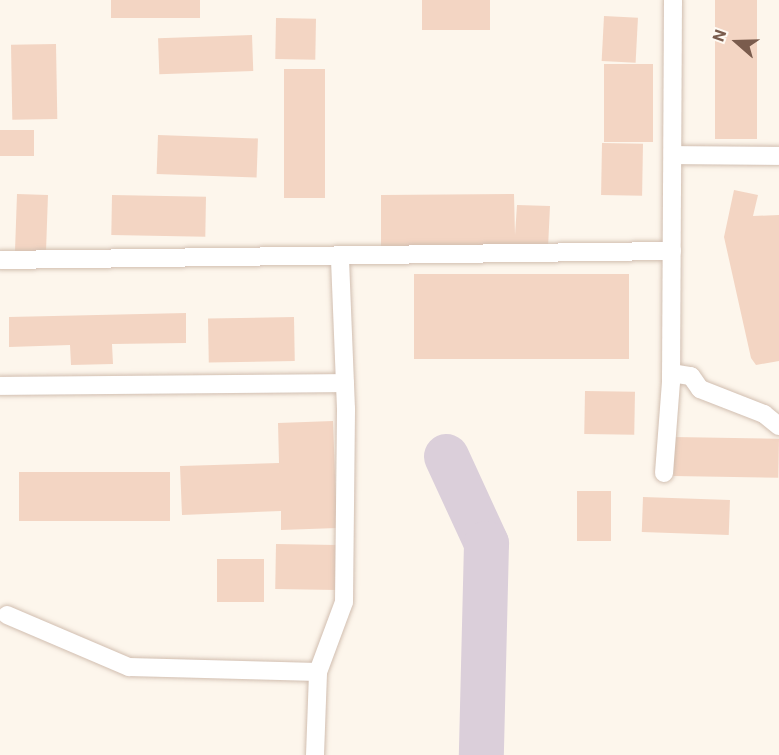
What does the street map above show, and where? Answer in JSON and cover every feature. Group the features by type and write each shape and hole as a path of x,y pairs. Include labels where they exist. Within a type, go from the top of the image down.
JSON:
{"lane":[{"path":"664,473 671,373 673,0"},
{"path":"673,155 779,156"},
{"path":"0,260 340,259 672,251"},
{"path":"315,755 318,672 344,602 345,383 340,259"},
{"path":"671,373 691,376 700,389 764,414 779,426"},
{"path":"0,387 345,383"},
{"path":"7,615 129,667 318,672"}],"building":[{"path":"111,0 200,0 200,18 111,18"},
{"path":"422,0 490,0 490,30 422,30"},
{"path":"715,0 757,0 757,139 715,139"},
{"path":"604,16 638,18 636,63 602,61"},
{"path":"276,18 316,19 315,60 275,59"},
{"path":"252,35 253,71 159,74 158,38"},
{"path":"56,44 57,119 12,120 11,45"},
{"path":"604,64 653,64 653,142 604,142"},
{"path":"284,69 325,69 325,198 284,198"},
{"path":"0,130 34,130 34,156 0,156"},
{"path":"158,135 258,138 257,177 157,174"},
{"path":"602,143 643,144 642,196 601,195"},
{"path":"734,190 758,195 753,216 779,215 779,361 756,365 751,358 724,237"},
{"path":"17,194 48,195 46,259 15,258"},
{"path":"514,194 515,235 517,205 550,206 548,248 381,248 381,195"},
{"path":"112,195 206,197 205,237 111,235"},
{"path":"414,274 629,274 629,359 414,359"},
{"path":"186,313 186,343 112,344 113,364 71,365 70,345 9,347 9,317"},
{"path":"294,317 295,361 209,362 208,319"},
{"path":"585,391 635,392 634,435 584,434"},
{"path":"333,421 337,528 281,530 281,511 182,515 180,466 279,463 278,423"},
{"path":"674,437 779,439 778,478 673,476"},
{"path":"19,472 170,472 170,521 19,521"},
{"path":"577,491 611,491 611,541 577,541"},
{"path":"643,497 730,500 729,535 642,532"},
{"path":"276,544 337,545 336,590 275,589"},
{"path":"217,559 264,559 264,602 217,602"}],"taxiway":[{"path":"446,456 486,543 481,755"}]}
